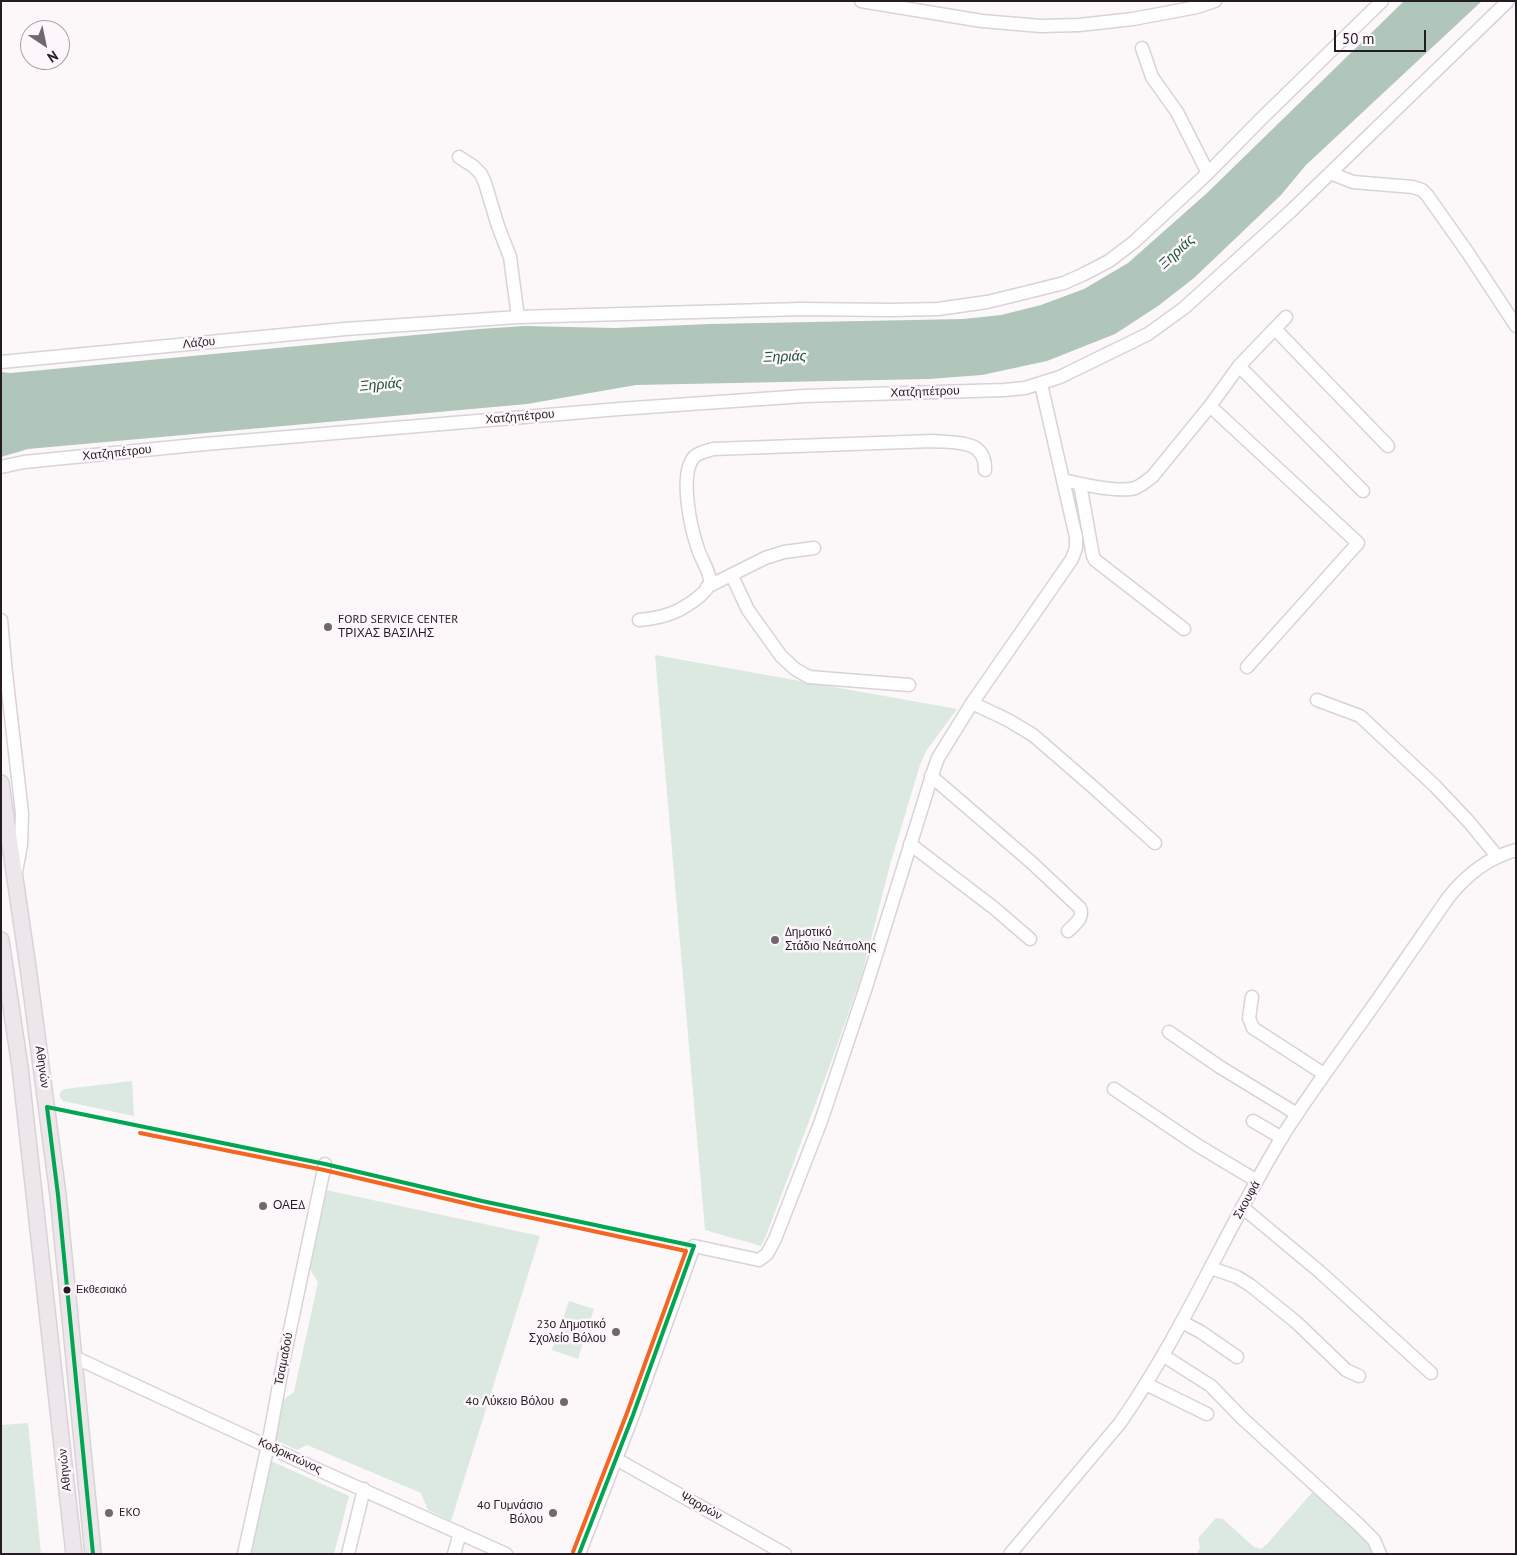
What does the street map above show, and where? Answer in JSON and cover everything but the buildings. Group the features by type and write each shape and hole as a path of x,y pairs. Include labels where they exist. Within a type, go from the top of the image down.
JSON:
{"main road":[{"name":"Αθηνών","path":"1,783 28,967 58,1195 93,1554"},
{"name":"Αθηνών","path":"1,940 25,1108 74,1554"}],"street":[{"path":"861,1 982,21 1042,26 1133,19 1197,7 1215,1"},
{"name":"Λάζου","path":"1,362 284,334 518,317 801,310 938,309 987,302 1064,283 1109,261 1134,242 1208,173 1382,1"},
{"name":"Χατζηπέτρου","path":"1,467 24,462 205,444 629,408 804,396 1004,390 1041,384 1060,377 1156,329 1184,308 1330,173 1508,1"},
{"path":"1142,48 1152,76 1177,112 1208,173"},
{"path":"460,157 481,174 486,183 498,226 510,258 518,317"},
{"path":"1330,173 1353,182 1414,187 1422,190 1428,195 1516,326"},
{"path":"1063,480 1123,490 1134,489 1140,486 1152,477 1210,406 1239,366 1286,317"},
{"path":"1275,329 1388,446"},
{"path":"1239,366 1364,491"},
{"path":"579,1554 694,1246 759,1260 767,1254 775,1239 821,1121 866,987 938,758 972,703 1074,554 1076,537 1041,384"},
{"path":"1210,406 1358,543 1247,667"},
{"path":"639,620 671,614 697,598 710,583 698,549 689,516 688,503 687,475 690,464 696,455 702,452 713,449 933,441 968,444 977,447 984,458 985,470"},
{"path":"1080,484 1095,560 1184,629"},
{"path":"707,587 765,558 784,552 814,548"},
{"path":"732,576 748,610 781,656 795,669 809,677 909,685"},
{"name":"Αθηνών","path":"1,620 22,813 21,845 15,879"},
{"path":"1317,700 1360,716 1435,786 1469,822 1497,856"},
{"path":"972,703 1008,720 1033,735 1155,843"},
{"path":"931,776 1031,862 1080,908 1082,915 1079,921 1068,931"},
{"path":"910,844 994,908 1030,939"},
{"name":"Σκουφά","path":"1010,1554 1120,1423 1164,1356 1242,1207 1297,1114 1459,884 1485,863 1497,856 1516,850"},
{"path":"1252,997 1249,1018 1253,1028 1324,1074"},
{"path":"1169,1032 1220,1067 1297,1114"},
{"path":"1114,1089 1197,1145 1258,1181"},
{"path":"1253,1121 1282,1138"},
{"name":"Τσαμαδού","path":"244,1554 268,1446 284,1358 325,1164"},
{"path":"1242,1207 1320,1272 1431,1373"},
{"path":"1211,1268 1237,1277 1250,1286 1305,1330 1346,1370 1359,1376"},
{"path":"1182,1322 1201,1332 1237,1357"},
{"path":"1164,1356 1211,1386 1242,1418 1358,1524 1374,1540 1380,1554"},
{"name":"Κοδρικτώνος","path":"74,1357 506,1554"},
{"path":"1146,1384 1207,1414"},
{"name":"Ψαρρών","path":"616,1459 770,1550 785,1554"},
{"path":"348,1554 364,1489"},
{"path":"454,1554 460,1533"}],"shaded area":[{"name":"Δημοτικό Στάδιο Νεάπολης","path":"655,655 957,709 926,751 920,765 891,861 861,978 761,1246 705,1230"},
{"path":"132,1081 134,1116 63,1101 59,1096 61,1091 65,1089"},
{"path":"326,1190 540,1236 451,1521 428,1510 421,1493 307,1445 297,1450 271,1438 279,1403 294,1392 318,1282 309,1268"},
{"path":"569,1301 594,1309 578,1359 552,1350"},
{"path":"28,1423 41,1554 1,1554 1,1425"},
{"path":"271,1461 349,1496 334,1554 250,1554"},
{"path":"1316,1488 1361,1530 1377,1554 1197,1554 1200,1547 1198,1538 1216,1518 1223,1519 1254,1547 1261,1549"}],"water":[{"name":"Ξηριάς","path":"1404,1 1482,1 1306,165 1281,195 1194,278 1158,306 1115,334 1047,361 982,375 929,379 636,385 527,404 28,449 1,457 1,372 11,373 524,326 615,328 710,324 963,319 1001,315 1041,305 1084,289 1128,263 1207,193"}],"transit line":[{"path":"93,1554 58,1195 47,1107 325,1164 482,1201 694,1246 633,1415 579,1554"},
{"path":"140,1133 324,1170 481,1207 686,1251 627,1413 573,1552"}],"place":[{"name":"FORD SERVICE CENTER ΤΡΙΧΑΣ ΒΑΣΙΛΗΣ","path":"328,627"},
{"name":"Δημοτικό Στάδιο Νεάπολης","path":"775,940"},
{"name":"ΟΑΕΔ","path":"263,1206"},
{"name":"Εκθεσιακό","path":"67,1290"},
{"name":"23ο Δημοτικό Σχολείο Βόλου","path":"616,1332"},
{"name":"4ο Λύκειο Βόλου","path":"564,1402"},
{"name":"EKO","path":"109,1513"},
{"name":"4ο Γυμνάσιο Βόλου","path":"553,1513"}]}
